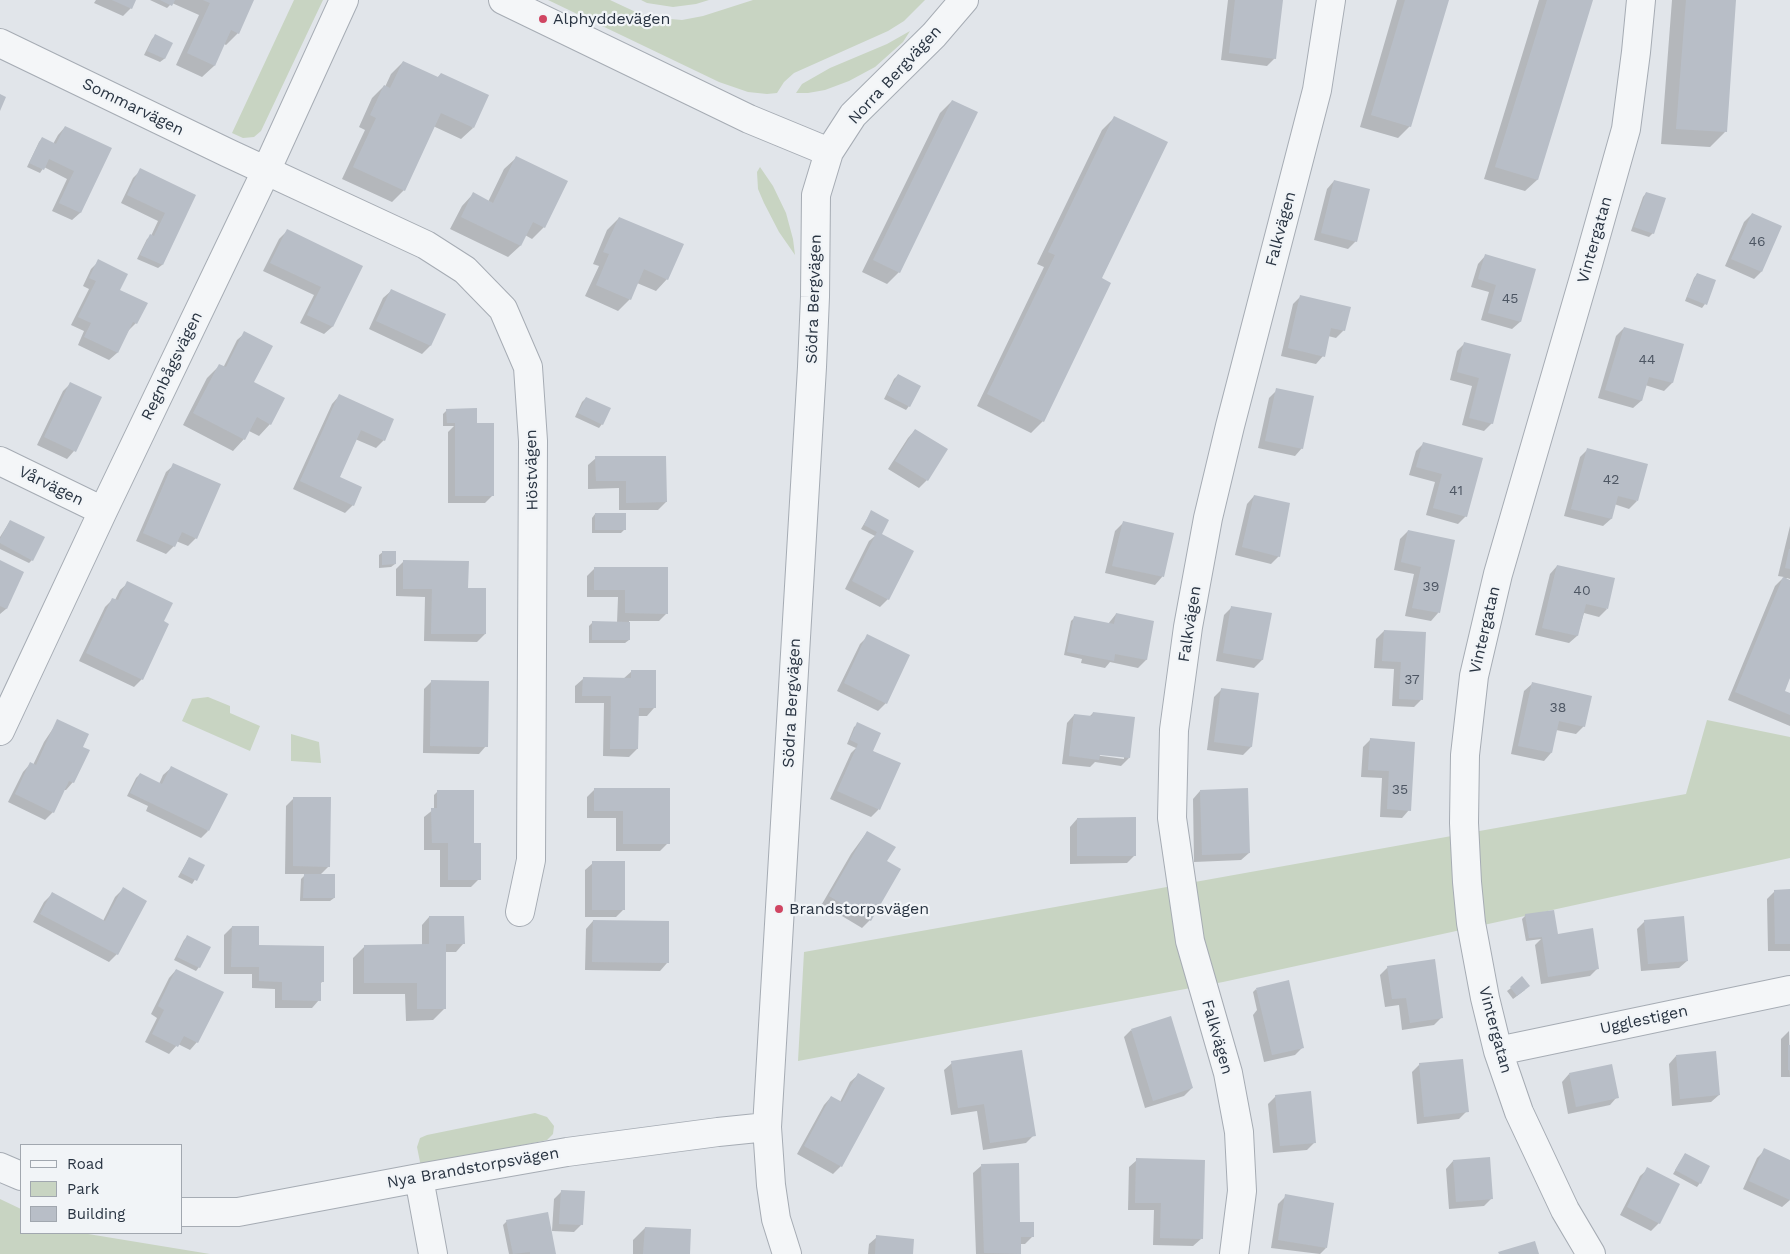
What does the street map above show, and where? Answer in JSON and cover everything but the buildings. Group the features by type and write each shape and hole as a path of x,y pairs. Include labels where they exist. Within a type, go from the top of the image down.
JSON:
{"street":[{"name":"Regnbågsvägen","path":"0,731 103,510 266,171 344,0"},
{"path":"503,0 749,119 829,152"},
{"name":"Norra Bergvägen","path":"829,152 853,116 934,35 964,0"},
{"name":"Falkvägen","path":"1234,1254 1242,1191 1239,1132 1228,1073 1190,941 1172,818 1174,730 1188,627 1208,518 1317,90 1331,0"},
{"name":"Vintergatan","path":"1591,1254 1565,1210 1520,1112 1498,1051 1472,931 1464,823 1465,755 1474,676 1498,574 1626,129 1636,52 1640,0"},
{"name":"Sommarvägen","path":"0,43 266,171"},
{"name":"Södra Bergvägen","path":"787,1254 776,1218 771,1185 767,1127 812,366 816,195 829,152"},
{"name":"Höstvägen","path":"266,171 426,245 465,270 503,309 528,368 533,441 531,860 520,912"},
{"name":"Vårvägen","path":"0,461 103,510"},
{"name":"Ugglestigen","path":"1498,1051 1790,990"},
{"name":"Nya Brandstorpsvägen","path":"182,1212 238,1212 567,1152 767,1127"},
{"path":"0,1167 20,1176"},
{"path":"419,1178 433,1254"}],"green space":[{"path":"294,0 323,0 261,131 254,137 243,138 232,133"},
{"path":"548,0 610,0 640,14 682,20 703,16 753,0 925,0 904,21 888,31 794,73 784,82 777,93 767,94 748,92 719,82"},
{"path":"641,0 709,0 673,7 647,3"},
{"path":"910,31 903,42 875,67 849,81 825,90 796,93 802,84 830,68 887,44"},
{"path":"760,167 773,186 786,213 795,255 779,232 758,189 757,172"},
{"path":"208,697 230,706 230,713 260,726 250,751 182,721 192,699"},
{"path":"1707,720 1790,737 1790,858 1223,982 798,1061 804,952 1686,794"},
{"path":"291,734 319,742 321,763 291,761"},
{"path":"535,1113 547,1117 554,1126 553,1134 547,1140 421,1167 417,1147 420,1138"},
{"path":"0,1199 20,1209 20,1234 88,1234 210,1254 0,1254"}],"place":[{"name":"Alphyddevägen","path":"543,19"},
{"name":"Brandstorpsvägen","path":"779,909"}]}
